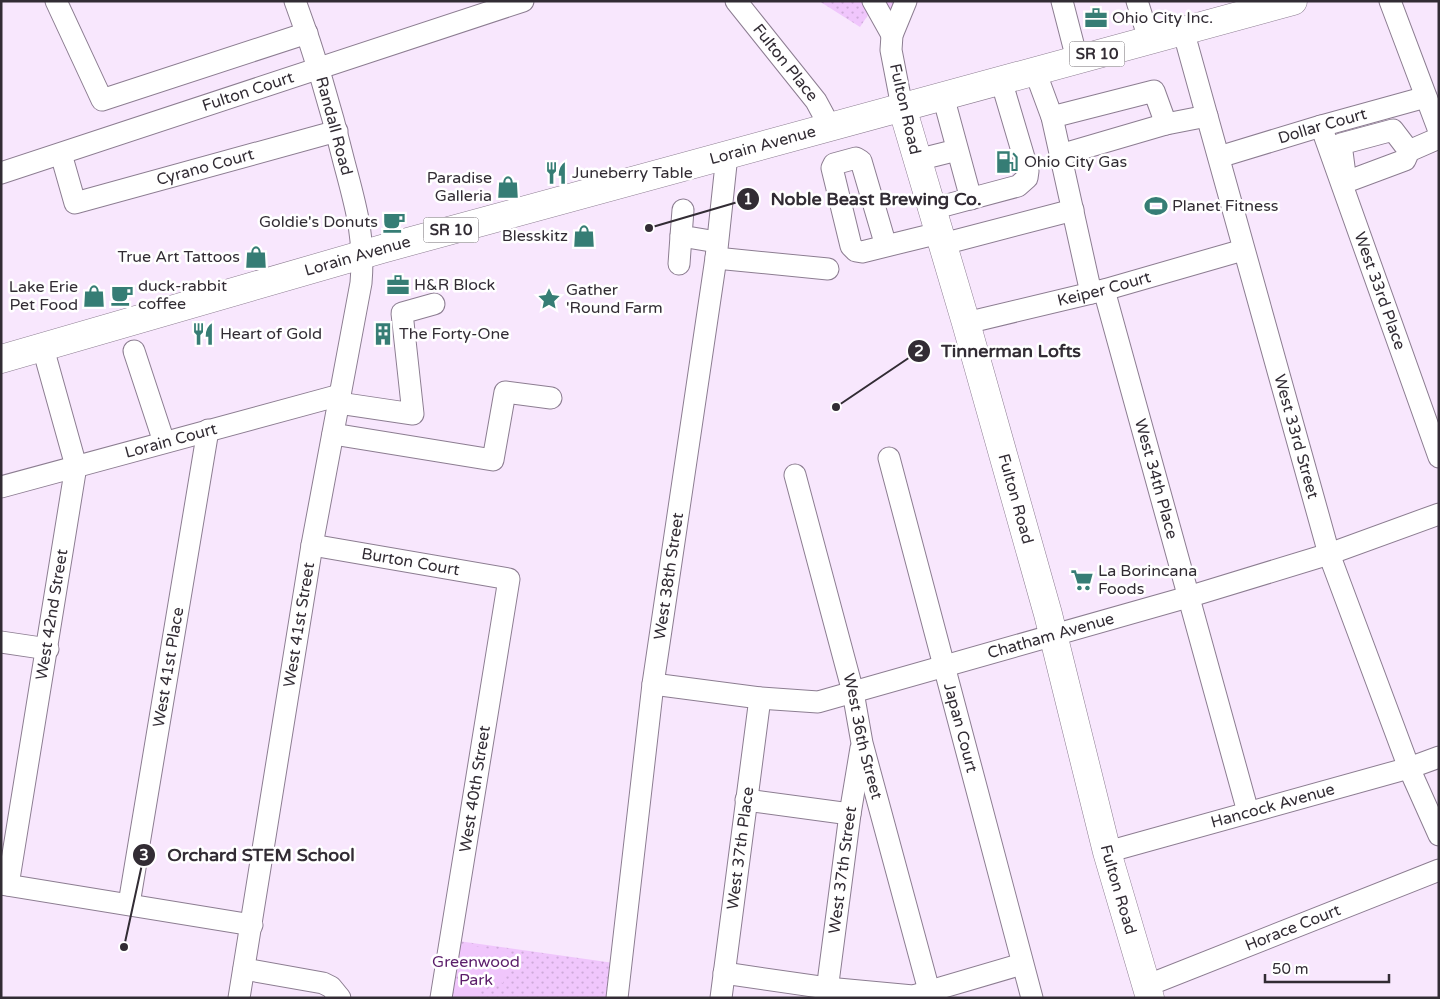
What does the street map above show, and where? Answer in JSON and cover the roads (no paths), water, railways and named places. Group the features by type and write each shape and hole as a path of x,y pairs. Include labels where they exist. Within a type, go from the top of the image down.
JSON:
{"main road":[{"name":"Lorain Avenue","path":"1,359 364,254 1293,1"},
{"name":"Fulton Road","path":"902,107 966,323 1054,636 1107,852 1148,992"}],"street":[{"path":"56,1 102,100 307,33"},
{"name":"Randall Road","path":"295,1 307,33 337,131 362,233 364,254"},
{"name":"Fulton Court","path":"1,174 523,1"},
{"name":"Fulton Place","path":"736,1 816,101 830,127"},
{"name":"Fulton Road","path":"902,107 892,50 892,35 906,1"},
{"path":"1062,1 1077,59"},
{"path":"1137,1 1149,39"},
{"path":"1390,1 1434,113"},
{"path":"874,3 892,35"},
{"name":"West 33rd Street","path":"1183,30 1242,250 1329,554 1409,768 1439,834"},
{"name":"West 34th Place","path":"1035,71 1052,117 1073,210 1188,597 1248,812"},
{"path":"938,229 971,199 1018,186 1027,178 1028,171 1002,80"},
{"path":"1052,117 1154,91 1166,124"},
{"path":"943,96 971,199"},
{"name":"Dollar Court","path":"1218,157 1321,126 1434,113"},
{"path":"1060,155 1166,124 1207,116"},
{"name":"West 33rd Place","path":"1321,126 1439,457"},
{"name":"Cyrano Court","path":"61,154 74,203 337,131"},
{"path":"1409,151 1439,138"},
{"path":"917,160 957,150"},
{"name":"West 38th Street","path":"617,998 653,684 717,250 727,155"},
{"path":"679,264 683,210"},
{"path":"886,246 938,229 1073,210"},
{"path":"681,236 717,250 828,270"},
{"name":"Keiper Court","path":"966,323 1098,291 1242,250"},
{"name":"West 41st Street","path":"239,998 312,545 361,283 364,254"},
{"path":"339,399 413,414 402,313 434,304"},
{"name":"West 42nd Street","path":"5,884 48,649 76,466 43,348"},
{"path":"134,351 164,442"},
{"path":"333,434 493,460 505,392 551,398"},
{"name":"Lorain Court","path":"1,487 208,430 339,399"},
{"name":"West 41st Place","path":"129,904 208,430"},
{"name":"Japan Court","path":"889,458 1032,998"},
{"name":"West 36th Street","path":"795,475 853,692 862,743 931,995"},
{"name":"Chatham Avenue","path":"653,684 760,698 818,702 1188,597 1329,554 1439,514"},
{"name":"Burton Court","path":"312,545 508,579"},
{"name":"West 40th Street","path":"441,998 508,579"},
{"path":"1,642 48,649"},
{"name":"West 37th Place","path":"721,998 760,698"},
{"name":"West 37th Street","path":"826,993 850,814 862,743"},
{"name":"Hancock Avenue","path":"1107,852 1409,768 1439,757"},
{"path":"746,800 850,814"},
{"name":"Horace Court","path":"1148,992 1439,870"},
{"path":"5,884 252,925"},
{"path":"724,972 826,993 913,996 931,995 1022,964"},
{"path":"244,969 323,983 332,986 340,998"}],"place":[{"name":"Ohio City Inc.","path":"1096,18"},
{"name":"Ohio City Gas","path":"1007,162"},
{"name":"Juneberry Table","path":"556,173"},
{"name":"Paradise Galleria","path":"508,187"},
{"name":"Planet Fitness","path":"1156,206"},
{"name":"Goldie's Donuts","path":"394,222"},
{"name":"Noble Beast Brewing Co.","path":"649,228"},
{"name":"Blesskitz","path":"584,236"},
{"name":"True Art Tattoos","path":"256,257"},
{"name":"H&R Block","path":"398,285"},
{"name":"duck-rabbit coffee","path":"122,295"},
{"name":"Lake Erie Pet Food","path":"94,296"},
{"name":"Gather 'Round Farm","path":"549,299"},
{"name":"Heart of Gold","path":"203,334"},
{"name":"The Forty-One","path":"383,334"},
{"name":"Tinnerman Lofts","path":"836,407"},
{"name":"La Borincana Foods","path":"1082,580"},
{"name":"Orchard STEM School","path":"124,947"}],"park label":[{"name":"Greenwood Park","path":"476,971"}]}
